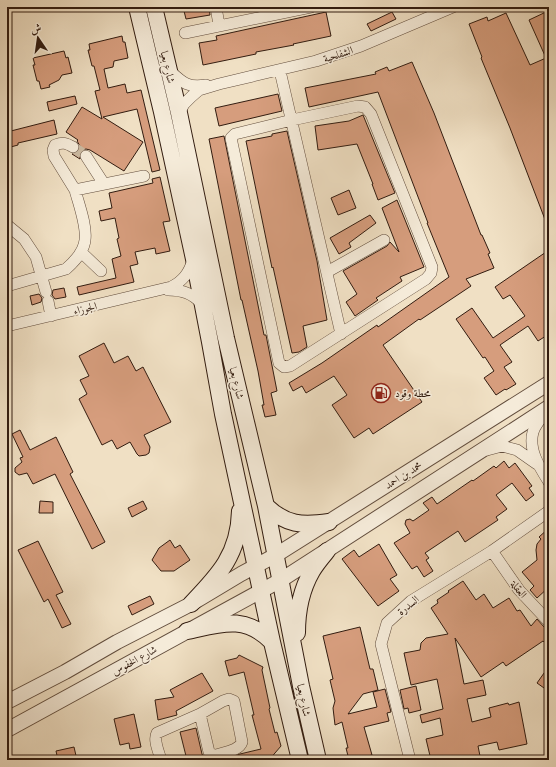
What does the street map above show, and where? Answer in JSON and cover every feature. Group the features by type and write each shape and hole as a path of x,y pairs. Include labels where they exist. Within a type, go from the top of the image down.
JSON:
{"main road":[{"name":"شارع بعيا","path":"137,7 162,112 194,259 223,414 240,487 272,642 300,760"},
{"name":"شارع بعيا","path":"154,7 170,71 226,338 266,506 296,660 318,760"},
{"path":"191,604 222,570 228,558 238,532 240,487"},
{"path":"266,506 276,515 288,521 301,524 329,522"},
{"path":"296,660 297,619 302,595 313,570 327,551"},
{"path":"187,631 227,623 247,624 257,628 272,642"}],"street":[{"path":"216,7 219,25"},
{"path":"185,33 268,11 311,7"},
{"name":"الشفلحية","path":"179,114 184,104 199,90 316,61 361,46 452,7"},
{"name":"الشفلحية","path":"170,71 188,85 197,86 219,84"},
{"path":"280,71 341,334"},
{"path":"358,106 365,107 368,110 371,114 432,267 431,273 426,279 290,366 284,367 279,363 231,138 235,134 292,120 358,106"},
{"path":"7,286 66,268 81,252 86,241 75,190 54,156 53,150 55,146 60,143 66,143 73,147"},
{"path":"86,156 104,184"},
{"path":"75,190 144,176"},
{"path":"7,224 24,239 36,257 51,316"},
{"path":"327,272 384,240"},
{"path":"81,252 101,272"},
{"path":"163,290 178,284 183,279 188,273 194,259"},
{"path":"163,290 184,291 191,294 202,304"},
{"name":"الجوزاء","path":"7,326 163,290"},
{"name":"محمد بن احمد","path":"256,566 329,522 549,383"},
{"path":"549,407 533,432 532,444 537,464 549,482"},
{"name":"محمد بن احمد","path":"262,591 327,551 549,407"},
{"path":"479,452 502,446 517,450 537,464"},
{"name":"السدرة","path":"410,760 381,644 387,623 411,601 492,551 549,512"},
{"name":"العقلة","path":"492,551 519,590 549,622"},
{"path":"7,702 65,672 116,642 191,604 256,566"},
{"name":"شارع الخفوس","path":"7,730 262,591"},
{"path":"161,760 156,739 156,735 158,733 229,699 234,701 242,742 241,746 216,755 209,752 200,714"}],"building":[{"path":"183,7 209,7 210,15 186,19"},
{"path":"326,12 331,36 203,65 199,43 217,40 216,36"},
{"path":"392,12 396,19 371,31 367,24"},
{"path":"546,12 549,18 549,230 469,24 487,17 488,21 506,13 530,65 546,58 529,20"},
{"path":"122,36 123,42 125,42 128,58 114,61 113,67 104,69 108,88 125,84 127,93 141,90 160,170 152,172 137,109 103,117 143,142 124,171 90,150 82,150 80,153 80,159 72,154 79,150 80,146 77,141 78,140 66,132 82,107 102,119 95,91 100,90 88,50 90,50 89,44"},
{"path":"64,51 66,58 68,57 72,73 62,75 59,80 49,85 50,87 41,89 39,81 37,81 33,58"},
{"path":"412,62 434,113 481,235 490,253 488,254 494,268 466,279 471,286 420,320 419,319 383,345 422,402 373,434 369,428 354,438 332,405 347,395 334,376 306,393 302,386 293,391 289,383 322,363 377,325 378,327 449,277 378,92 309,107 305,88 376,74 375,72 387,67 389,71"},
{"path":"278,94 282,111 219,126 215,108"},
{"path":"75,96 77,104 49,111 47,102"},
{"path":"363,115 395,193 378,200 357,144 318,150 315,126 349,121"},
{"path":"54,120 57,134 18,143 18,145 7,148 7,132"},
{"path":"287,131 317,261 327,320 303,326 307,347 299,352 292,353 273,267 272,268 246,141 272,136 272,134"},
{"path":"224,136 264,335 266,335 277,391 271,393 276,415 265,417 258,371 241,300 209,139"},
{"path":"160,177 170,221 163,222 170,251 156,254 155,248 135,252 138,264 130,266 134,282 79,295 77,287 116,278 112,259 121,256 117,239 119,238 115,218 101,221 99,211 112,208 109,193 153,183 152,179"},
{"path":"349,190 356,208 338,215 331,198"},
{"path":"397,200 424,267 400,277 402,281 376,298 378,300 355,316 346,302 357,294 343,271 387,246 390,242 399,252 382,208"},
{"path":"370,215 376,223 349,243 351,247 339,254 330,238"},
{"path":"549,250 549,334 538,341 528,326 500,345 512,362 504,367 516,384 496,395 484,378 494,371 485,357 483,358 456,319 472,308 493,338 525,316 510,295 503,299 495,287"},
{"path":"64,288 66,297 55,299 52,295 53,290"},
{"path":"39,294 42,298 41,302 32,305 30,296"},
{"path":"104,343 114,363 128,356 136,371 143,367 171,422 144,435 150,447 149,453 146,455 139,456 130,442 117,449 112,440 102,445 79,399 87,394 80,380 89,376 79,356"},
{"path":"20,430 30,450 56,437 73,472 70,474 105,542 92,549 55,474 33,484 27,473 19,475 15,472 15,468 22,462 20,458 23,457 12,434"},
{"path":"504,461 509,468 515,463 532,486 529,488 534,495 526,501 512,483 496,495 507,509 496,517 498,520 465,542 458,531 425,553 429,558 426,560 433,571 424,577 417,566 412,569 394,543 410,533 405,524 406,520 410,519 413,521 429,510 423,503 432,497 437,504 494,466 496,468"},
{"path":"40,501 53,502 53,513 39,513"},
{"path":"143,501 147,509 132,517 128,508"},
{"path":"549,528 549,577 545,581 549,587 537,598 530,590 534,586 522,572 537,560 537,544 541,539 539,537"},
{"path":"170,540 175,548 180,545 190,560 174,571 161,571 152,560 159,548"},
{"path":"38,541 63,592 56,595 71,624 62,628 48,599 44,602 18,550"},
{"path":"379,544 397,575 390,579 399,591 378,606 342,559 354,550 359,557"},
{"path":"463,581 476,600 484,594 493,608 509,598 517,611 520,610 531,626 537,619 549,630 549,647 543,641 506,666 503,662 481,677 455,638 464,684 483,680 486,695 467,699 472,722 491,717 489,708 519,702 527,744 499,750 497,742 478,746 480,756 461,760 431,760 426,739 443,735 440,718 422,723 420,715 443,709 437,679 411,685 404,653 420,650 421,643 426,638 448,634 431,608 438,603 437,600"},
{"path":"150,596 154,604 132,615 128,606"},
{"path":"360,627 370,669 373,669 378,690 363,694 348,714 377,707 373,692 385,689 391,712 387,713 389,721 364,727 372,755 349,760 342,722 335,725 333,708 335,701 330,680 333,679 323,636"},
{"path":"239,655 263,667 262,670 269,709 275,733 277,732 281,746 269,760 230,760 230,758 240,754 261,749 252,715 254,715 244,672 229,676 225,661 237,658"},
{"path":"549,666 549,681 544,688 537,683"},
{"path":"202,673 213,691 176,711 177,715 158,720 155,700 174,697 170,690"},
{"path":"416,686 421,710 409,713 408,708 404,709 400,690"},
{"path":"134,714 141,747 130,749 129,743 120,745 114,719"},
{"path":"196,728 202,754 205,760 187,760 180,732"},
{"path":"74,747 77,760 58,760 56,751"}],"tunnel":[{"path":"73,147 86,156"}],"place":[{"name":"محطة وقود","path":"381,393"}]}
